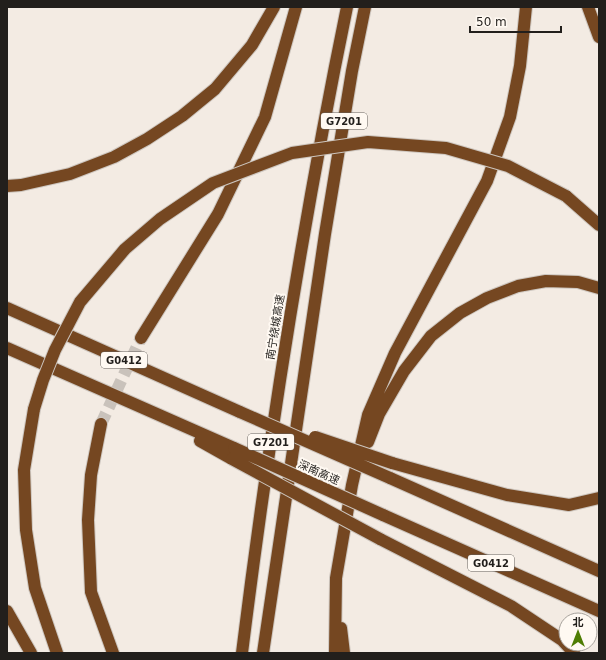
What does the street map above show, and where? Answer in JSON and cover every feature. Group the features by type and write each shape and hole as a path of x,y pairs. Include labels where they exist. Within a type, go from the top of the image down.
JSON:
{"highway":[{"path":"7,186 21,185 70,174 114,157 147,139 182,116 215,89 252,45 274,7"},
{"path":"141,338 218,214 265,117 296,7"},
{"name":"南宁绕城高速","path":"242,653 281,371 306,224 347,7"},
{"name":"G7201","path":"263,653 325,234 352,71 365,7"},
{"path":"335,653 336,578 352,484 368,415 392,360 487,181 510,117 520,66 526,7"},
{"path":"588,7 599,37"},
{"path":"57,653 35,588 26,530 24,470 34,409 43,380 80,302 125,249 160,219 213,183 292,153 368,142 446,148 508,166 566,196 599,224"},
{"path":"352,484 379,414 404,371 431,336 460,313 487,298 518,286 546,281 578,282 599,288"},
{"name":"G0412","path":"7,308 599,571"},
{"path":"7,348 136,405 233,454 380,539 511,606 562,640 574,653"},
{"path":"240,412 392,463 507,496 569,505 599,498"},
{"path":"101,424 91,475 88,520 90,577 91,592 113,653"},
{"name":"深南高速","path":"233,454 383,515 599,611"},
{"path":"336,578 344,653"},
{"path":"7,611 31,653"}],"tunnel":[{"path":"101,424 141,338"}]}
